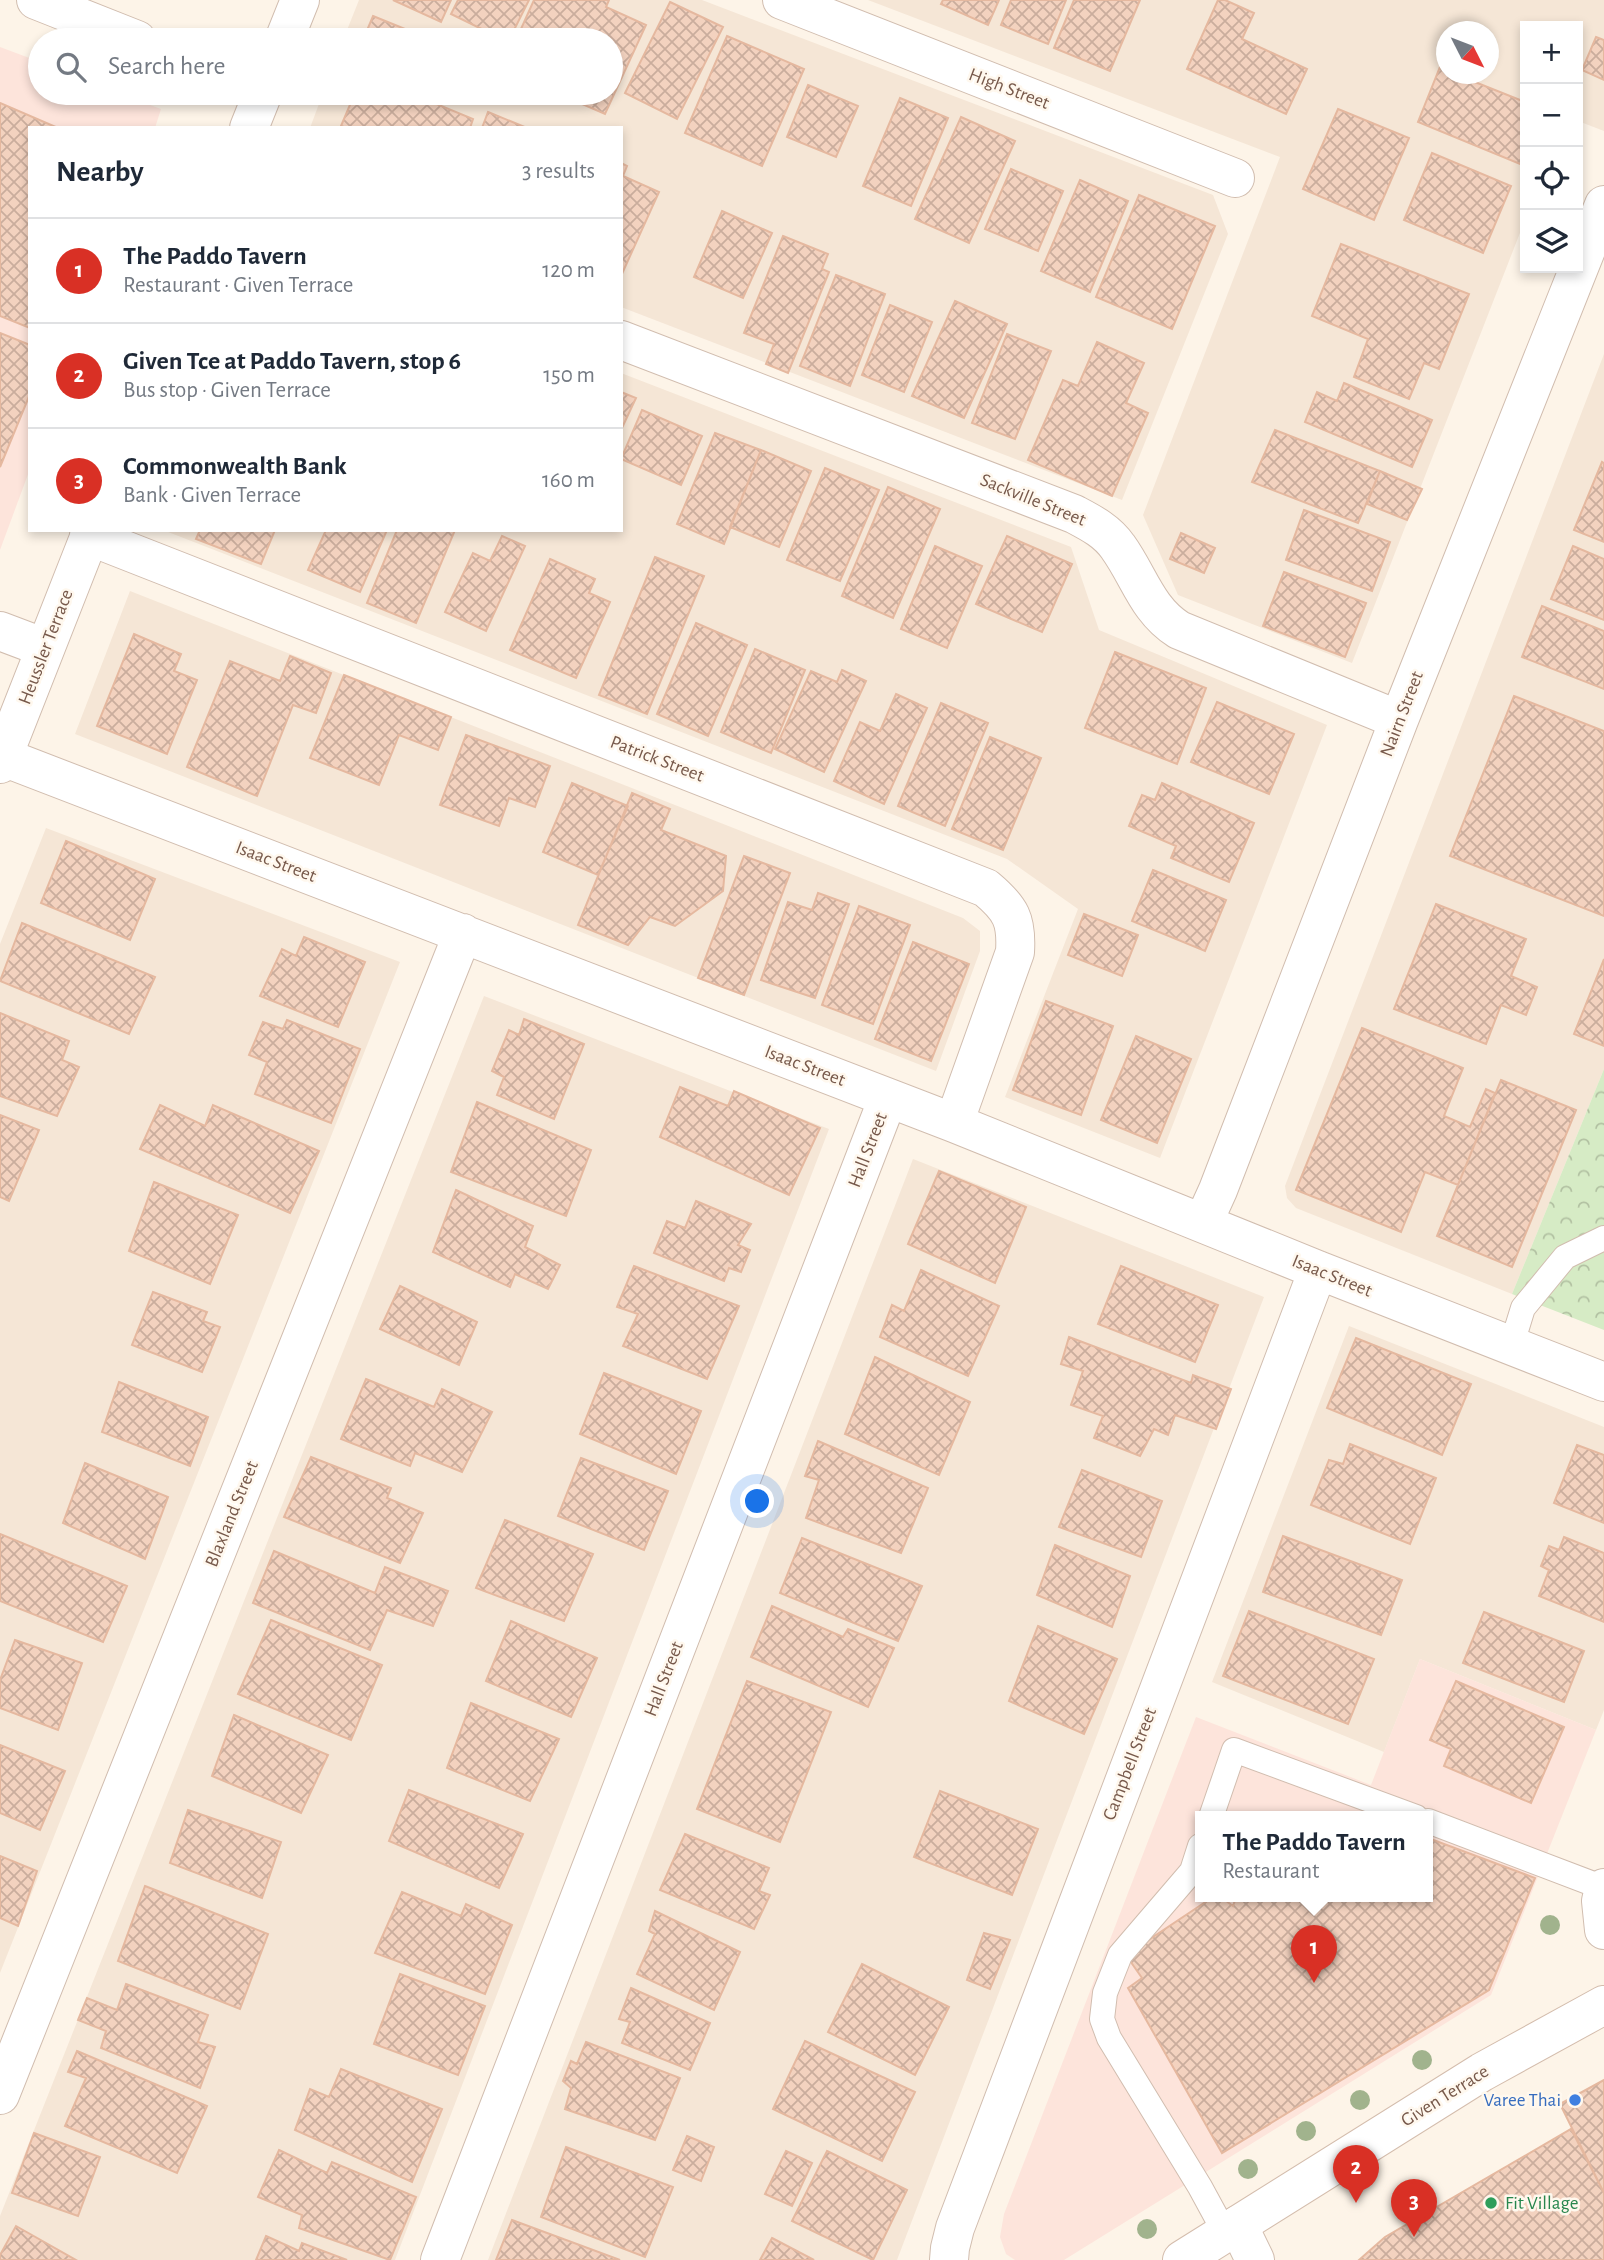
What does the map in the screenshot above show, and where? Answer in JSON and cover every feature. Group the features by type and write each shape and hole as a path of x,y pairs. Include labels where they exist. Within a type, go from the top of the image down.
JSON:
{"street":[{"path":"36,0 107,28"},
{"path":"289,28 300,0"},
{"name":"High Street","path":"782,0 1235,178"},
{"path":"250,126 258,105"},
{"name":"Nairn Street","path":"1203,1223 1604,205"},
{"name":"Sackville Street","path":"623,341 1074,514 1093,524 1117,545 1156,611 1179,630 1399,720"},
{"name":"Heussler Terrace","path":"1,761 90,533"},
{"name":"Patrick Street","path":"90,533 986,888 1003,902 1014,920 1015,952 954,1123"},
{"path":"0,631 46,648"},
{"name":"Isaac Street","path":"1,761 463,933 954,1123 1604,1382"},
{"name":"Blaxland Street","path":"0,2095 463,933"},
{"name":"Hall Street","path":"440,2260 888,1098"},
{"name":"Campbell Street","path":"949,2260 955,2228 1318,1270"},
{"path":"1604,1888 1601,1909 1604,1930"},
{"name":"Given Terrace","path":"1182,2260 1482,2072 1604,2005"},
{"path":"1232,2229 1255,2260"}],"lane":[{"path":"1511,1346 1522,1308 1565,1257 1604,1238"},
{"path":"1212,1811 1234,1749 1400,1811"},
{"path":"1433,1823 1604,1888"},
{"path":"1195,1862 1192,1871 1120,1955 1105,1993 1102,2019 1109,2038 1200,2187 1232,2229"}],"shaded area":[{"path":"359,0 702,0 1213,195 1228,234 1122,500 623,308 623,126 311,126 319,105 623,105 623,28 348,28"},
{"path":"868,0 1604,0 1604,131 1583,123 1583,21 1520,21 1520,233 1352,663 1178,595 1143,515 1280,157"},
{"path":"0,47 28,58 28,105 150,105 161,109 156,126 28,126 28,474 0,550"},
{"path":"1604,354 1604,1069 1512,1294 1296,1208 1287,1198 1285,1186"},
{"path":"623,374 1071,547 1099,630 1327,725 1160,1158 1005,1097 1078,909 1007,859 168,532 623,532"},
{"path":"130,591 963,918 980,931 980,951 936,1071 75,734"},
{"path":"46,828 400,962 0,1973 0,944"},
{"path":"484,996 829,1129 395,2260 0,2260 0,2216"},
{"path":"913,1159 1264,1297 897,2260 488,2260"},
{"path":"1349,1326 1604,1427 1604,1710 1596,1730 1420,1659 1384,1752 1212,1682"},
{"path":"1420,1659 1596,1730 1491,1995 1064,2260 1015,2260 1006,2254 1000,2237 1004,2214 1196,1717 1371,1785"}],"green space":[{"path":"1604,1069 1604,1330 1512,1294"}],"building":[{"path":"393,0 451,0 441,22"},
{"path":"458,0 529,0 515,28 480,28 451,14"},
{"path":"534,0 609,0 606,7 646,25 623,75 623,28 521,28"},
{"path":"943,0 999,0 988,25 941,4"},
{"path":"1011,0 1066,0 1048,44 1001,25"},
{"path":"1074,0 1140,0 1110,71 1054,48"},
{"path":"1218,0 1225,0 1254,13 1242,39 1307,69 1286,114 1187,69"},
{"path":"670,2 723,27 677,119 625,93"},
{"path":"373,16 402,28 368,28"},
{"path":"727,36 804,69 762,166 685,133"},
{"path":"1596,37 1604,40 1604,80 1583,70"},
{"path":"1436,77 1436,84 1480,84 1520,100 1520,164 1418,122"},
{"path":"808,85 858,106 836,157 787,137"},
{"path":"900,98 948,118 911,206 863,186"},
{"path":"0,103 53,126 28,126 28,327 0,316"},
{"path":"350,105 439,105 473,119 471,126 341,126"},
{"path":"584,105 609,105 605,114"},
{"path":"1338,109 1409,138 1374,220 1303,189"},
{"path":"488,112 522,126 483,126"},
{"path":"961,117 1015,141 969,243 915,219"},
{"path":"1432,153 1511,186 1483,253 1404,220"},
{"path":"1011,169 1063,191 1038,251 985,229"},
{"path":"623,176 659,192 623,272"},
{"path":"1080,180 1128,201 1090,292 1041,271"},
{"path":"1139,195 1215,226 1172,329 1096,297"},
{"path":"722,211 772,233 743,298 694,277"},
{"path":"783,236 828,254 822,269 829,272 788,373 766,364 774,344 744,333"},
{"path":"1341,244 1469,294 1439,369 1424,363 1409,399 1354,377 1368,339 1312,316"},
{"path":"836,275 885,294 850,386 800,366"},
{"path":"955,301 1007,324 964,418 912,396"},
{"path":"890,305 932,322 904,392 862,375"},
{"path":"0,333 28,344 28,399 0,467"},
{"path":"1007,334 1051,351 1015,439 972,423"},
{"path":"1097,342 1144,363 1126,403 1148,413 1112,496 1028,460 1063,380 1078,386"},
{"path":"1344,383 1432,420 1412,467 1305,422 1317,392 1337,401"},
{"path":"623,393 636,398 623,426"},
{"path":"642,410 702,436 681,485 623,460"},
{"path":"1275,430 1380,471 1358,523 1252,482"},
{"path":"715,433 761,450 724,544 677,524"},
{"path":"761,450 811,471 779,547 730,527"},
{"path":"1602,462 1604,463 1604,542 1574,530"},
{"path":"825,468 879,490 840,581 787,560"},
{"path":"1380,471 1422,489 1407,520 1367,504"},
{"path":"888,487 940,509 893,618 842,596"},
{"path":"1304,510 1390,542 1372,591 1286,560"},
{"path":"199,532 274,532 261,564 196,539"},
{"path":"325,532 386,532 360,592 308,570"},
{"path":"396,532 454,532 416,623 367,603"},
{"path":"1181,533 1215,548 1204,573 1170,559"},
{"path":"502,536 525,546 486,631 445,612 473,553 490,561"},
{"path":"1007,536 1072,564 1042,632 976,604"},
{"path":"935,546 982,566 947,648 901,629"},
{"path":"1573,546 1604,559 1604,620 1551,599"},
{"path":"655,557 704,576 647,714 599,695"},
{"path":"550,559 595,579 589,593 610,602 576,678 510,650"},
{"path":"1284,572 1366,603 1345,657 1263,626"},
{"path":"1542,606 1604,631 1604,689 1522,657"},
{"path":"696,623 747,645 708,736 657,714"},
{"path":"134,634 181,654 174,671 197,680 167,754 97,726"},
{"path":"755,649 805,670 771,753 721,732"},
{"path":"1115,652 1206,688 1177,764 1085,728"},
{"path":"290,656 331,673 316,713 293,705 257,796 187,767 230,661 280,681"},
{"path":"842,670 866,681 824,772 775,749 811,671 837,682"},
{"path":"344,675 451,717 438,750 399,735 379,785 310,758"},
{"path":"896,694 927,708 884,804 834,781 860,722 880,731"},
{"path":"1514,696 1604,731 1604,916 1450,856"},
{"path":"1217,702 1294,734 1269,794 1191,762"},
{"path":"941,703 988,723 945,826 898,806"},
{"path":"466,735 550,766 535,807 509,798 499,826 440,805"},
{"path":"990,737 1041,758 1003,850 952,829"},
{"path":"572,783 628,806 598,875 543,852"},
{"path":"1162,783 1254,823 1229,882 1171,858 1176,846 1129,826 1142,795 1155,800"},
{"path":"632,793 670,809 661,830 726,856 723,891 675,926 650,917 628,945 578,925"},
{"path":"66,841 155,879 130,940 41,903"},
{"path":"744,856 790,873 744,995 698,978"},
{"path":"1153,870 1226,900 1205,951 1132,921"},
{"path":"818,893 849,904 815,998 761,980 788,902 812,910"},
{"path":"1436,904 1526,939 1511,976 1537,987 1526,1015 1501,1005 1486,1044 1394,1009"},
{"path":"859,906 910,925 873,1024 822,1005"},
{"path":"1084,914 1138,935 1122,976 1068,955"},
{"path":"22,923 155,977 129,1034 0,981"},
{"path":"304,937 365,962 338,1027 260,996 282,949 296,956"},
{"path":"913,942 969,964 931,1061 875,1039"},
{"path":"1604,959 1604,1046 1574,1034"},
{"path":"1046,1001 1113,1026 1081,1115 1013,1090"},
{"path":"0,1013 69,1041 62,1060 79,1067 57,1116 0,1096"},
{"path":"524,1019 584,1044 554,1119 497,1095 504,1077 492,1071 509,1030 519,1035"},
{"path":"287,1020 360,1049 331,1123 255,1094 267,1062 249,1055 263,1022 283,1029"},
{"path":"1362,1028 1463,1068 1444,1116 1470,1127 1486,1089 1495,1093 1458,1185 1425,1172 1401,1232 1296,1190"},
{"path":"1136,1036 1191,1059 1157,1143 1101,1120"},
{"path":"1501,1080 1576,1110 1512,1267 1437,1236"},
{"path":"680,1087 728,1106 734,1091 820,1128 789,1195 660,1137"},
{"path":"477,1102 591,1150 566,1216 451,1172"},
{"path":"160,1105 205,1126 213,1105 319,1151 290,1213 140,1149"},
{"path":"0,1115 39,1130 9,1201 0,1197"},
{"path":"939,1171 1026,1207 995,1283 908,1244"},
{"path":"154,1182 238,1215 210,1284 129,1251"},
{"path":"456,1190 533,1226 525,1247 560,1265 548,1289 515,1274 510,1287 433,1252"},
{"path":"696,1201 751,1224 738,1245 750,1250 741,1272 729,1268 724,1281 654,1253 667,1221 685,1228"},
{"path":"634,1266 739,1306 707,1379 623,1346 638,1314 617,1307"},
{"path":"1121,1266 1218,1305 1195,1362 1098,1324"},
{"path":"921,1270 999,1306 968,1376 880,1337 892,1305 904,1311"},
{"path":"400,1286 477,1322 459,1365 380,1329"},
{"path":"153,1292 207,1312 203,1321 220,1327 202,1372 132,1345"},
{"path":"1069,1337 1191,1383 1193,1375 1231,1389 1216,1429 1175,1415 1168,1435 1154,1429 1140,1456 1094,1438 1103,1416 1071,1405 1083,1371 1061,1364"},
{"path":"1356,1338 1471,1384 1442,1455 1327,1408"},
{"path":"875,1357 970,1402 939,1475 845,1434"},
{"path":"604,1373 701,1411 676,1474 580,1434"},
{"path":"366,1379 434,1407 442,1389 492,1412 462,1472 415,1453 410,1466 341,1439"},
{"path":"119,1382 208,1417 190,1466 102,1432"},
{"path":"818,1441 928,1488 901,1553 806,1518 819,1480 805,1476"},
{"path":"1350,1444 1436,1478 1410,1544 1311,1505 1329,1460 1343,1464"},
{"path":"1577,1445 1604,1455 1604,1523 1554,1503"},
{"path":"311,1457 391,1488 387,1498 423,1513 400,1563 284,1517"},
{"path":"581,1458 668,1491 644,1550 558,1516"},
{"path":"85,1463 168,1497 145,1559 63,1523"},
{"path":"1082,1470 1162,1501 1141,1557 1059,1527"},
{"path":"505,1520 593,1554 564,1621 476,1588"},
{"path":"0,1534 127,1586 103,1642 0,1601"},
{"path":"1283,1536 1402,1580 1381,1635 1263,1592"},
{"path":"1564,1537 1604,1553 1604,1622 1539,1596 1549,1570 1541,1566 1549,1546 1559,1550"},
{"path":"802,1538 922,1586 898,1641 780,1593"},
{"path":"1055,1545 1130,1576 1112,1627 1037,1595"},
{"path":"274,1551 375,1593 385,1567 448,1591 433,1626 387,1610 370,1650 253,1603"},
{"path":"772,1606 843,1637 848,1629 894,1648 868,1707 751,1657"},
{"path":"1249,1611 1374,1659 1348,1724 1223,1676"},
{"path":"1484,1612 1584,1651 1564,1702 1463,1663"},
{"path":"271,1620 382,1665 351,1740 238,1694"},
{"path":"511,1621 597,1658 571,1717 486,1681"},
{"path":"1038,1626 1117,1659 1084,1734 1009,1701"},
{"path":"15,1640 82,1663 58,1730 0,1708 0,1680"},
{"path":"747,1681 831,1712 780,1842 697,1809"},
{"path":"1456,1681 1564,1727 1531,1803 1444,1766 1451,1749 1430,1740"},
{"path":"471,1703 559,1739 530,1801 447,1768"},
{"path":"234,1715 328,1755 301,1813 212,1776"},
{"path":"0,1745 65,1771 40,1830 0,1813"},
{"path":"409,1790 523,1834 499,1888 389,1841"},
{"path":"940,1791 1038,1829 1012,1895 914,1857"},
{"path":"188,1810 281,1842 262,1898 170,1863"},
{"path":"685,1834 769,1868 759,1891 770,1895 754,1929 660,1890"},
{"path":"1433,1840 1535,1878 1489,1990 1222,2153 1128,1988 1142,1978 1126,1955 1206,1902 1228,1902 1233,1906 1234,1902 1433,1902"},
{"path":"0,1856 37,1871 18,1926 0,1918"},
{"path":"145,1886 268,1934 240,2009 118,1961"},
{"path":"402,1892 461,1916 466,1904 512,1925 485,1994 375,1953"},
{"path":"655,1911 740,1952 714,2010 637,1974 655,1934 649,1931"},
{"path":"984,1933 1010,1940 990,1989 967,1980"},
{"path":"862,1964 949,2007 915,2075 828,2032"},
{"path":"400,1974 485,2006 458,2075 374,2044"},
{"path":"126,1984 208,2015 198,2042 215,2047 200,2088 101,2048 106,2031 78,2020 87,1998 117,2010"},
{"path":"631,1988 710,2023 690,2070 622,2043 630,2022 619,2019"},
{"path":"805,2041 915,2092 882,2161 773,2109"},
{"path":"586,2042 680,2078 655,2140 565,2109 571,2088 563,2081 571,2061 577,2064"},
{"path":"77,2051 207,2106 177,2173 65,2126 86,2078 68,2072"},
{"path":"341,2069 442,2109 412,2182 295,2130 310,2089 329,2097"},
{"path":"1604,2080 1604,2193 1560,2104"},
{"path":"1571,2129 1604,2193 1604,2260 1359,2260 1385,2237"},
{"path":"34,2133 100,2157 78,2216 12,2193"},
{"path":"687,2136 714,2147 701,2181 673,2170"},
{"path":"566,2147 673,2187 645,2257 541,2217"},
{"path":"279,2150 327,2173 332,2162 416,2197 390,2260 299,2228 302,2215 258,2197"},
{"path":"786,2151 812,2163 792,2206 765,2194"},
{"path":"827,2151 907,2190 873,2260 792,2221"},
{"path":"512,2220 620,2260 496,2260"},
{"path":"16,2226 76,2260 0,2260 0,2255"},
{"path":"266,2236 299,2251 302,2243 347,2260 256,2260"},
{"path":"772,2238 814,2260 760,2260"}],"place":[{"name":"The Paddo Tavern","path":"1314,1983"},
{"name":"Varee Thai","path":"1575,2100"},
{"name":"Given Tce at Paddo Tavern, stop 6","path":"1356,2203"},
{"name":"Fit Village","path":"1491,2203"},
{"name":"Commonwealth Bank","path":"1414,2237"}]}
